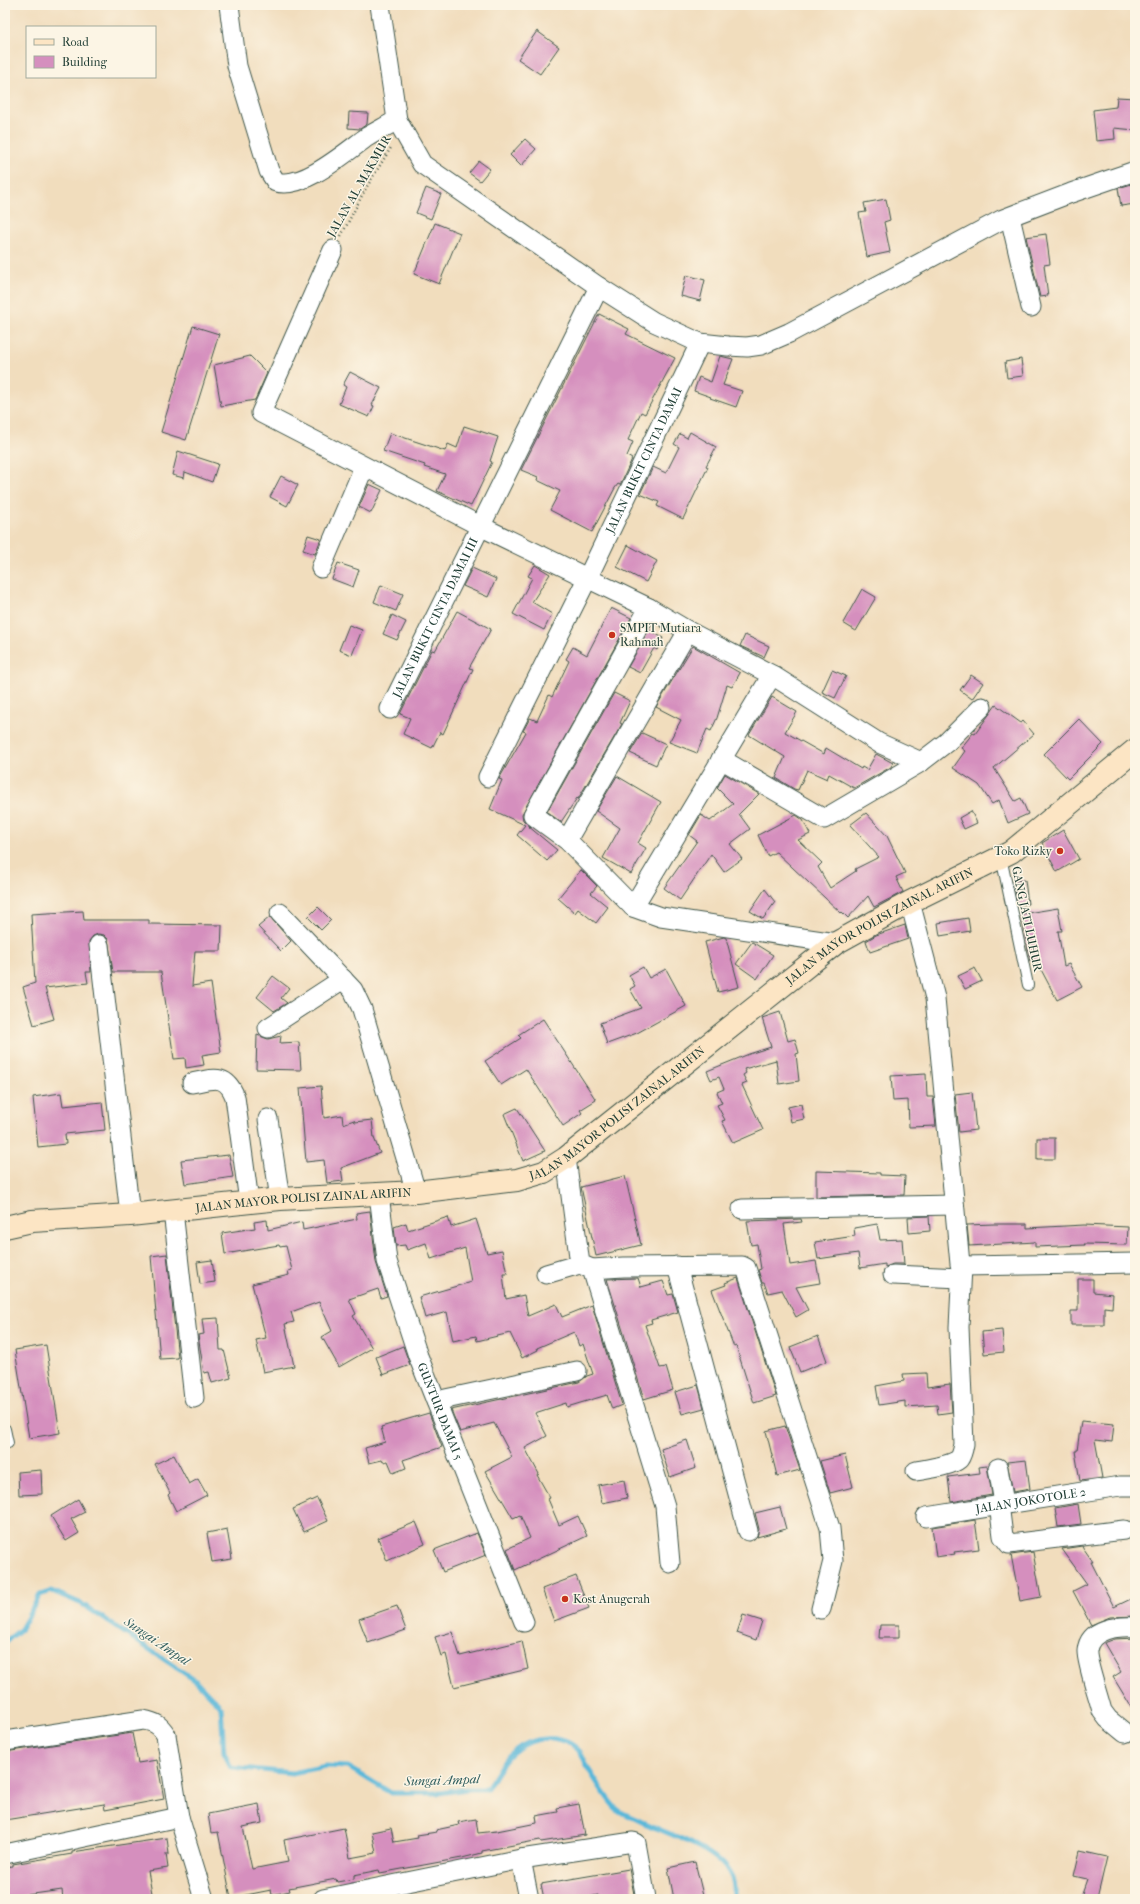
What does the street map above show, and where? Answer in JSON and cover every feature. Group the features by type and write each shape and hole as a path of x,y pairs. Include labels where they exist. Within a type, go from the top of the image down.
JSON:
{"main road":[{"name":"JALAN MAYOR POLISI ZAINAL ARIFIN","path":"5,1228 32,1221 130,1215 280,1199 416,1192 517,1180 544,1172 566,1158 836,943 910,902 1011,852 1135,750"}],"street":[{"path":"229,5 237,66 269,171 276,182 290,184 305,178 325,167 369,136 399,125"},
{"path":"380,5 399,125 422,164 599,287 654,322 700,343 747,347 761,345 1010,217 1071,193 1135,171"},
{"path":"1010,217 1031,307"},
{"path":"333,250 261,412 480,526 588,577 649,608 688,631 772,675 879,743 920,762"},
{"name":"JALAN BUKIT CINTA DAMAI III","path":"390,709 599,287"},
{"name":"JALAN BUKIT CINTA DAMAI","path":"488,777 588,577 700,343"},
{"path":"321,568 364,466"},
{"path":"649,608 533,814 568,840 633,907 661,917 836,943"},
{"path":"568,840 688,631"},
{"path":"633,907 772,675"},
{"path":"721,759 824,819 920,762 947,742 982,707"},
{"path":"910,902 935,998 954,1205 962,1272 959,1327 964,1444 962,1453 953,1463 916,1471"},
{"path":"280,913 354,990 362,1009 416,1192"},
{"path":"99,945 130,1215"},
{"path":"268,1028 343,979"},
{"path":"192,1083 219,1078 232,1089 235,1098 249,1202"},
{"path":"268,1119 280,1199"},
{"path":"566,1158 586,1266 665,1506 670,1563"},
{"name":"GUNTUR DAMAI 5","path":"379,1194 387,1261 418,1356 524,1622"},
{"path":"742,1209 954,1205"},
{"path":"173,1210 186,1343 194,1398"},
{"path":"893,1275 1135,1263"},
{"path":"546,1274 586,1266 742,1266 747,1269 830,1528 833,1561 821,1609"},
{"path":"677,1266 748,1531"},
{"path":"436,1401 577,1371"},
{"path":"998,1468 1004,1536 1009,1544 1124,1530"},
{"name":"JALAN JOKOTOLE 2","path":"926,1517 1120,1486 1135,1486"},
{"path":"1125,1733 1108,1719 1102,1711 1086,1651 1097,1634 1122,1626 1135,1627"},
{"path":"5,1741 143,1720 154,1722 162,1727 166,1736 179,1817 204,1899"},
{"path":"5,1854 179,1817"},
{"path":"323,1899 521,1859 633,1842 636,1843 646,1899"},
{"path":"521,1859 528,1899"}],"lane":[{"name":"GANG JATI LUHUR","path":"1001,857 1028,985"},
{"path":"5,1428 8,1443"}],"path":[{"name":"JALAN AL. MAKMUR","path":"333,250 399,125"}],"building":[{"path":"537,31 559,47 540,74 518,59"},
{"path":"1117,97 1135,98 1135,130 1114,128 1115,139 1096,141 1093,110 1116,107"},
{"path":"349,112 368,113 367,124 360,129 348,128"},
{"path":"525,139 536,149 521,166 510,155"},
{"path":"479,161 490,169 480,181 469,173"},
{"path":"1135,183 1135,204 1121,206 1118,188"},
{"path":"426,188 441,194 431,219 416,213"},
{"path":"886,199 890,220 884,222 890,252 867,257 859,213 866,212 864,203"},
{"path":"435,223 460,233 439,284 414,274"},
{"path":"1046,234 1050,264 1044,265 1048,296 1040,297 1026,237"},
{"path":"686,275 705,280 700,301 681,296"},
{"path":"599,314 629,329 626,334 675,358 645,414 641,412 628,440 633,442 627,456 632,459 620,485 618,484 615,488 592,532 550,510 560,491 537,480 538,477 521,470"},
{"path":"193,326 219,334 186,440 161,432"},
{"path":"250,356 267,373 255,400 221,406 214,365"},
{"path":"720,356 733,359 723,385 742,391 736,407 694,391 699,377 711,382"},
{"path":"1021,359 1023,376 1007,378 1005,362"},
{"path":"350,372 381,388 372,405 374,406 369,417 339,404 346,387 343,385"},
{"path":"464,426 498,437 490,461 492,462 471,506 437,491 445,474 424,467 425,465 383,451 390,433 445,451 448,444 457,448"},
{"path":"690,432 716,447 683,519 657,506 659,502 640,494 653,467 666,473 679,447 674,444 680,434 687,438"},
{"path":"178,451 218,464 212,482 185,472 184,478 172,475"},
{"path":"281,476 298,485 287,506 270,497"},
{"path":"369,484 382,490 371,513 359,507"},
{"path":"308,535 321,539 315,554 303,550"},
{"path":"628,545 657,561 646,582 617,567"},
{"path":"338,563 359,570 353,587 332,579"},
{"path":"535,565 550,574 532,602 552,614 544,630 513,614 532,578 528,576"},
{"path":"472,568 496,579 488,597 463,586"},
{"path":"381,585 403,594 396,611 374,602"},
{"path":"862,589 876,597 856,631 843,623"},
{"path":"611,608 631,618 522,814 523,820 531,827 528,826 557,850 547,861 517,835 525,825 490,809 502,780 499,779 526,732 523,731 530,718 537,721 549,695 552,697 569,661 566,659 573,647 587,655"},
{"path":"457,611 491,629 469,668 473,669 443,734 440,732 432,748 403,734 410,718 400,714 432,650 435,651"},
{"path":"392,615 406,622 397,640 383,634"},
{"path":"349,625 362,630 352,655 339,650"},
{"path":"649,630 663,638 657,650 654,648 640,673 628,667"},
{"path":"745,635 769,646 764,657 740,646"},
{"path":"693,646 740,673 732,687 727,685 717,718 711,731 707,729 697,753 669,742 681,720 656,707"},
{"path":"832,670 846,676 835,698 822,692"},
{"path":"971,675 983,683 972,699 960,690"},
{"path":"614,693 630,701 620,723 622,724 578,799 577,798 561,822 547,812"},
{"path":"772,697 797,712 785,732 824,754 826,748 861,769 862,767 867,770 876,754 893,763 891,767 854,788 829,774 827,779 807,770 798,790 794,789 776,778 785,757 749,735"},
{"path":"996,705 1021,723 1023,721 1034,734 994,768 1015,801 1021,798 1028,814 1008,823 999,800 992,804 979,785 953,768 965,751 961,748 973,733 975,734"},
{"path":"1079,719 1103,744 1068,779 1044,754"},
{"path":"642,733 666,744 656,765 630,753"},
{"path":"725,774 759,794 739,814 750,829 730,844 742,859 724,872 711,854 680,900 664,888 697,841 689,835 701,815 710,821 733,804 717,788"},
{"path":"617,776 661,802 638,843 646,848 631,874 603,858 620,828 596,811"},
{"path":"971,811 977,823 964,829 959,818"},
{"path":"866,813 887,836 905,873 896,877 903,892 874,907 868,896 848,918 776,852 768,856 758,835 796,815 803,820 810,834 798,840 822,863 818,867 830,888 856,871 855,869 879,857 850,825"},
{"name":"Toko Rizky","path":"1063,830 1079,859 1057,872 1042,843"},
{"path":"581,870 597,886 591,893 608,907 596,923 578,909 575,913 558,898"},
{"path":"1025,880 1028,904 1018,905 1013,881"},
{"path":"765,889 775,902 763,919 750,911"},
{"path":"318,907 331,920 321,930 308,917"},
{"path":"1058,908 1062,931 1058,931 1064,966 1069,964 1082,987 1057,1000 1036,960 1030,961 1021,914"},
{"path":"83,911 84,920 149,920 149,924 222,925 221,951 195,951 192,986 211,983 221,1052 202,1055 204,1065 186,1068 185,1058 174,1059 161,972 113,972 108,939 104,935 98,934 93,936 89,941 91,972 86,972 88,983 45,988 54,1019 34,1025 23,987 35,983 31,914"},
{"path":"270,917 291,941 281,951 258,927"},
{"path":"968,918 970,931 940,936 938,923"},
{"path":"905,925 908,939 870,952 866,941 876,935"},
{"path":"724,937 726,938 739,987 718,992 705,942"},
{"path":"752,942 773,955 757,979 736,964"},
{"path":"643,967 649,978 666,969 686,1006 637,1033 607,1044 600,1023 641,1008 630,989 635,986 629,975"},
{"path":"975,968 982,981 965,989 958,976"},
{"path":"273,976 289,988 281,998 287,1003 274,1011 257,997"},
{"path":"780,1012 788,1041 795,1039 799,1053 796,1054 799,1081 779,1084 776,1060 744,1069 746,1073 743,1075 747,1083 742,1085 763,1130 733,1143 722,1121 725,1120 717,1105 722,1103 717,1092 724,1089 719,1077 711,1080 707,1071 771,1047 762,1018"},
{"path":"543,1019 596,1100 580,1110 582,1113 563,1126 526,1069 501,1085 485,1061 521,1038 518,1035"},
{"path":"257,1035 268,1039 281,1036 280,1043 299,1042 301,1070 256,1069"},
{"path":"926,1074 927,1097 933,1097 936,1126 909,1127 908,1100 893,1101 891,1076"},
{"path":"321,1086 324,1118 342,1115 343,1124 354,1120 355,1122 372,1120 374,1138 380,1153 341,1168 343,1181 327,1183 324,1160 306,1162 300,1088"},
{"path":"972,1092 976,1130 959,1132 955,1094"},
{"path":"61,1093 63,1106 102,1102 105,1130 65,1134 66,1144 38,1147 33,1097"},
{"path":"801,1104 804,1119 791,1122 788,1107"},
{"path":"517,1108 545,1151 523,1161 504,1114"},
{"path":"1037,1138 1055,1138 1055,1159 1037,1159"},
{"path":"229,1155 233,1177 185,1184 181,1160"},
{"path":"816,1171 880,1173 880,1175 905,1176 904,1195 816,1197"},
{"path":"625,1176 641,1245 596,1256 581,1187"},
{"path":"370,1211 376,1262 387,1296 381,1298 378,1289 349,1299 356,1314 353,1316 372,1348 339,1367 322,1337 332,1331 319,1302 291,1312 294,1322 285,1324 294,1366 263,1372 256,1340 266,1338 252,1284 289,1275 288,1271 292,1270 286,1246 280,1247 279,1245 225,1254 222,1233 255,1228 254,1222 267,1220 268,1230 302,1222 303,1230 357,1219 356,1213"},
{"path":"929,1216 930,1231 909,1233 908,1217"},
{"path":"448,1217 451,1227 476,1219 487,1253 502,1250 507,1274 503,1274 506,1299 524,1295 528,1316 556,1304 562,1317 592,1305 622,1405 612,1409 607,1395 567,1407 566,1403 535,1413 547,1436 525,1448 539,1474 537,1475 550,1498 548,1499 559,1525 578,1516 587,1536 515,1570 507,1549 530,1538 520,1515 513,1518 485,1471 512,1457 494,1423 460,1432 451,1410 579,1382 587,1376 593,1374 583,1344 579,1346 574,1332 537,1348 538,1350 522,1358 510,1333 477,1341 476,1336 453,1341 447,1312 425,1318 419,1297 471,1282 465,1248 431,1259 426,1243 407,1250 405,1245 396,1246 394,1227 406,1223 408,1230"},
{"path":"801,1219 802,1222 784,1224 790,1265 816,1261 820,1283 796,1287 808,1310 796,1317 782,1290 768,1293 764,1283 762,1283 758,1270 761,1269 757,1244 751,1245 747,1221"},
{"path":"877,1224 880,1240 902,1239 904,1264 893,1264 885,1267 885,1264 860,1268 858,1253 818,1259 815,1242 855,1236 854,1228"},
{"path":"1027,1224 1027,1228 1084,1225 1128,1227 1127,1245 1084,1244 1085,1245 1035,1247 1035,1242 969,1246 967,1225"},
{"path":"167,1254 178,1358 160,1359 151,1256"},
{"path":"212,1260 215,1282 200,1284 197,1262"},
{"path":"638,1278 641,1287 663,1281 668,1295 673,1294 678,1312 651,1320 652,1323 645,1325 660,1368 666,1367 673,1390 644,1399 607,1279"},
{"path":"738,1278 776,1396 754,1403 736,1346 734,1347 712,1290 726,1285 725,1283"},
{"path":"1078,1279 1093,1279 1093,1292 1113,1294 1112,1308 1104,1307 1104,1325 1071,1325 1071,1311 1078,1311"},
{"path":"218,1318 220,1350 224,1350 231,1378 212,1383 209,1372 204,1373 198,1335 204,1334 202,1319"},
{"path":"1002,1330 1004,1352 984,1354 982,1332"},
{"path":"818,1336 827,1361 800,1372 790,1347"},
{"path":"46,1345 60,1433 29,1438 15,1350"},
{"path":"403,1346 410,1365 383,1375 376,1357"},
{"path":"926,1373 927,1387 950,1384 952,1412 938,1414 937,1405 905,1407 905,1401 879,1405 876,1386 904,1381 903,1374"},
{"path":"698,1385 704,1408 682,1414 675,1392"},
{"path":"429,1413 442,1447 403,1460 406,1468 393,1473 388,1461 383,1462 382,1460 369,1463 365,1448 385,1442 381,1427"},
{"path":"1081,1421 1114,1424 1112,1442 1095,1440 1102,1478 1080,1481 1075,1451 1077,1451"},
{"path":"785,1426 800,1470 777,1476 766,1431"},
{"path":"687,1440 696,1468 670,1477 661,1449"},
{"path":"174,1455 189,1484 198,1479 207,1495 176,1511 168,1495 170,1493 155,1464"},
{"path":"845,1455 853,1487 830,1493 820,1461"},
{"path":"1026,1460 1030,1489 1013,1492 1007,1462"},
{"path":"987,1466 992,1495 951,1502 948,1477 980,1473 979,1467"},
{"path":"41,1470 42,1494 19,1495 18,1472"},
{"path":"624,1480 627,1498 602,1503 598,1485"},
{"path":"317,1498 328,1521 304,1532 293,1509"},
{"path":"78,1499 85,1512 71,1519 79,1533 66,1541 51,1516"},
{"path":"1078,1504 1081,1524 1058,1527 1055,1508"},
{"path":"780,1507 786,1529 757,1537 759,1529 755,1513"},
{"path":"975,1520 979,1549 954,1552 955,1554 936,1557 932,1527"},
{"path":"416,1522 425,1544 387,1561 378,1538"},
{"path":"227,1529 232,1559 212,1562 207,1533"},
{"path":"477,1533 486,1555 443,1572 434,1550"},
{"path":"1082,1546 1093,1562 1091,1562 1114,1607 1135,1597 1135,1616 1110,1617 1091,1625 1073,1591 1087,1584 1062,1549"},
{"path":"1033,1552 1041,1597 1020,1601 1011,1555"},
{"name":"Kost Anugerah","path":"576,1576 589,1608 554,1621 542,1589"},
{"path":"397,1606 406,1630 368,1643 359,1619"},
{"path":"743,1615 762,1621 756,1640 737,1633"},
{"path":"880,1625 899,1625 899,1638 879,1638"},
{"path":"452,1632 460,1656 522,1641 528,1669 454,1687 446,1654 441,1656 435,1637"},
{"path":"1135,1638 1135,1713 1113,1677 1121,1672 1104,1643 1115,1639"},
{"path":"132,1733 138,1763 157,1760 164,1799 105,1810 104,1804 5,1820 5,1752"},
{"path":"259,1804 262,1823 243,1827 252,1869 288,1862 284,1840 344,1828 350,1858 376,1853 372,1832 391,1828 394,1842 418,1838 417,1835 437,1832 436,1830 459,1825 458,1822 476,1819 478,1833 497,1831 537,1823 536,1816 558,1812 557,1808 579,1804 585,1835 541,1842 540,1840 482,1851 482,1853 462,1858 380,1873 379,1870 354,1875 354,1879 337,1882 336,1879 289,1888 290,1891 272,1895 271,1890 231,1898 218,1832 211,1833 208,1814"},
{"path":"167,1838 169,1854 166,1854 168,1868 148,1871 153,1899 63,1899 62,1890 5,1898 5,1867 13,1866 13,1864 72,1854 72,1852"},
{"path":"1080,1851 1107,1857 1097,1899 1080,1899 1087,1879 1074,1876"},
{"path":"695,1862 704,1899 674,1899 668,1868"},
{"path":"629,1869 635,1899 599,1899 598,1895 580,1899 544,1899 541,1884"}],"waterway":[{"name":"Sungai Ampal","path":"5,1642 21,1629 40,1595 52,1591 82,1604 196,1681 221,1707 224,1753 231,1767 292,1773 326,1766 348,1767 391,1793 440,1793 467,1789 487,1789 498,1769 505,1760 513,1752 529,1742 548,1739 557,1739 566,1742 574,1746 581,1753 589,1770 602,1791 619,1811 700,1848 715,1858 727,1869 733,1883 733,1899"}],"place":[{"name":"SMPIT Mutiara Rahmah","path":"612,635"},
{"name":"Toko Rizky","path":"1060,851"},
{"name":"Kost Anugerah","path":"565,1599"}]}
